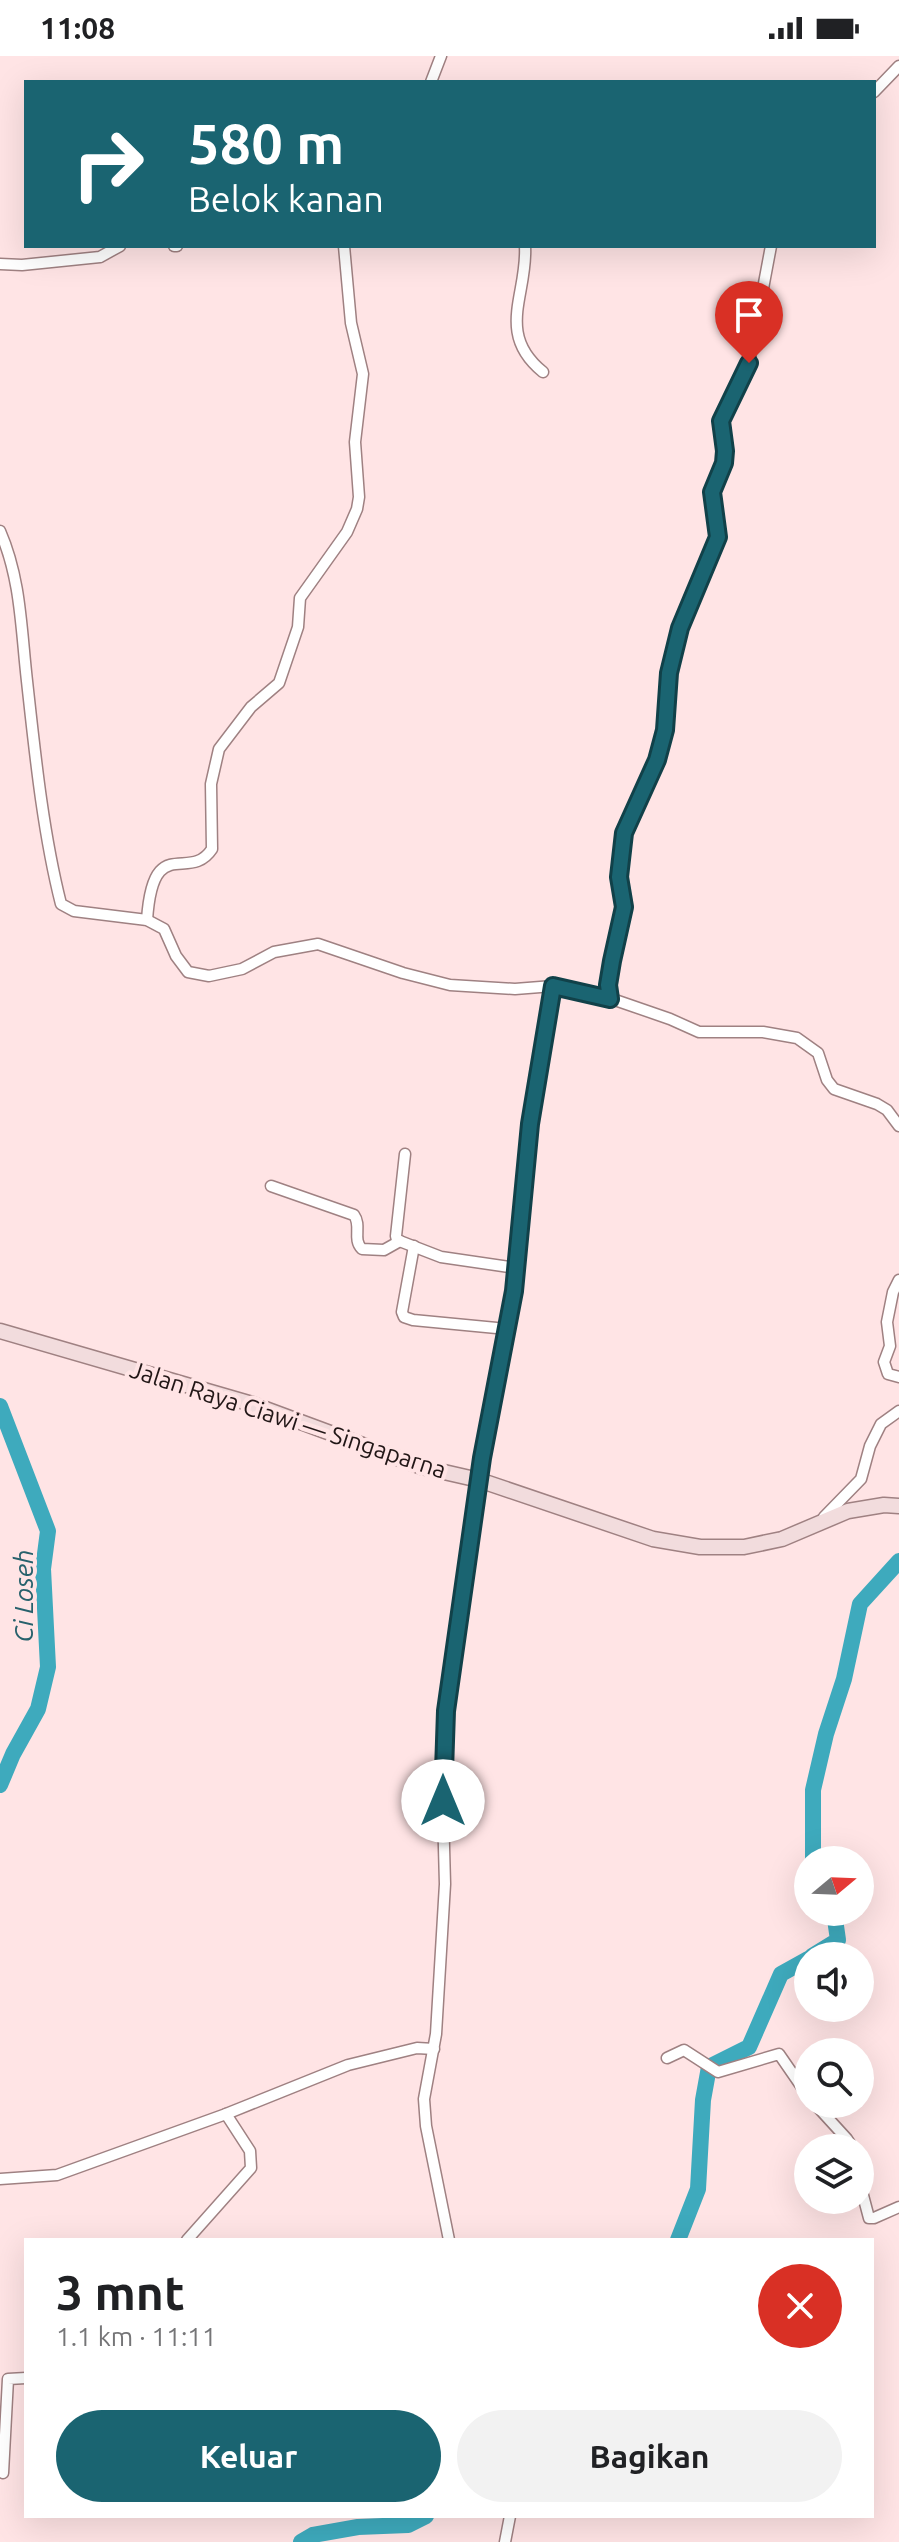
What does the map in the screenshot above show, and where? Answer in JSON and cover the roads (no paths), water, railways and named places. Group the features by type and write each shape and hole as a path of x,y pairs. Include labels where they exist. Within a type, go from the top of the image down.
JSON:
{"main road":[{"name":"Jalan Raya Ciawi — Singaparna","path":"0,1331 252,1404 422,1467 479,1480 653,1539 700,1547 744,1547 782,1539 848,1511 884,1505 899,1506"}],"street":[{"path":"432,80 441,56"},
{"path":"876,90 899,66"},
{"path":"0,264 22,265 100,257 116,248"},
{"path":"147,920 149,891 161,869 170,864 202,859 212,849 211,784 219,749 251,707 279,683 298,627 300,598 347,532 357,509 355,442 363,374 351,323 344,248"},
{"path":"525,248 525,264 516,307 517,330 525,353 543,372"},
{"path":"610,999 608,985 624,907 619,877 624,833 657,760 665,730 669,673 680,628 718,537 712,492 724,463 721,421 749,363 771,248"},
{"path":"0,531 13,565 20,603 30,715 61,904 74,911 147,920 164,929 176,956 188,972 209,976 242,969 274,952 318,944 403,973 450,985 515,989 553,986 610,999 699,1032 763,1032 797,1038 818,1053 827,1080 834,1089 887,1110 899,1126"},
{"path":"449,2238 426,2126 424,2099 434,2049 445,1884 442,1774 446,1711 479,1480 507,1329 530,1124 553,986"},
{"path":"405,1154 396,1236 400,1241 441,1257 516,1268"},
{"path":"271,1186 354,1215 358,1223 357,1241 362,1249 384,1250 400,1241"},
{"path":"414,1246 402,1312 404,1317 507,1329"},
{"path":"899,1280 890,1302 886,1328 890,1346 884,1362 888,1374 899,1377"},
{"path":"810,1528 832,1511 861,1479 870,1446 881,1424 899,1411"},
{"path":"0,2179 57,2175 226,2114 348,2065 417,2048 434,2049"},
{"path":"667,2058 684,2050 719,2072 780,2054 794,2075"},
{"path":"189,2238 251,2168 250,2151 226,2114"},
{"path":"827,2118 841,2134"},
{"path":"868,2214 869,2218 874,2218 899,2207"},
{"path":"3,2473 8,2379 24,2378"},
{"path":"505,2542 510,2518"}],"waterway":[{"name":"Ci Loseh","path":"0,1406 48,1531 43,1569 48,1667 38,1709 0,1785"},
{"path":"813,1846 813,1790 826,1734 844,1679 860,1604 899,1561"},
{"path":"835,1942 838,1940 836,1926"},
{"path":"679,2238 698,2189 703,2100 709,2067 749,2047 781,1974 794,1967"},
{"path":"301,2542 313,2535 358,2527 408,2525 422,2518"}]}
